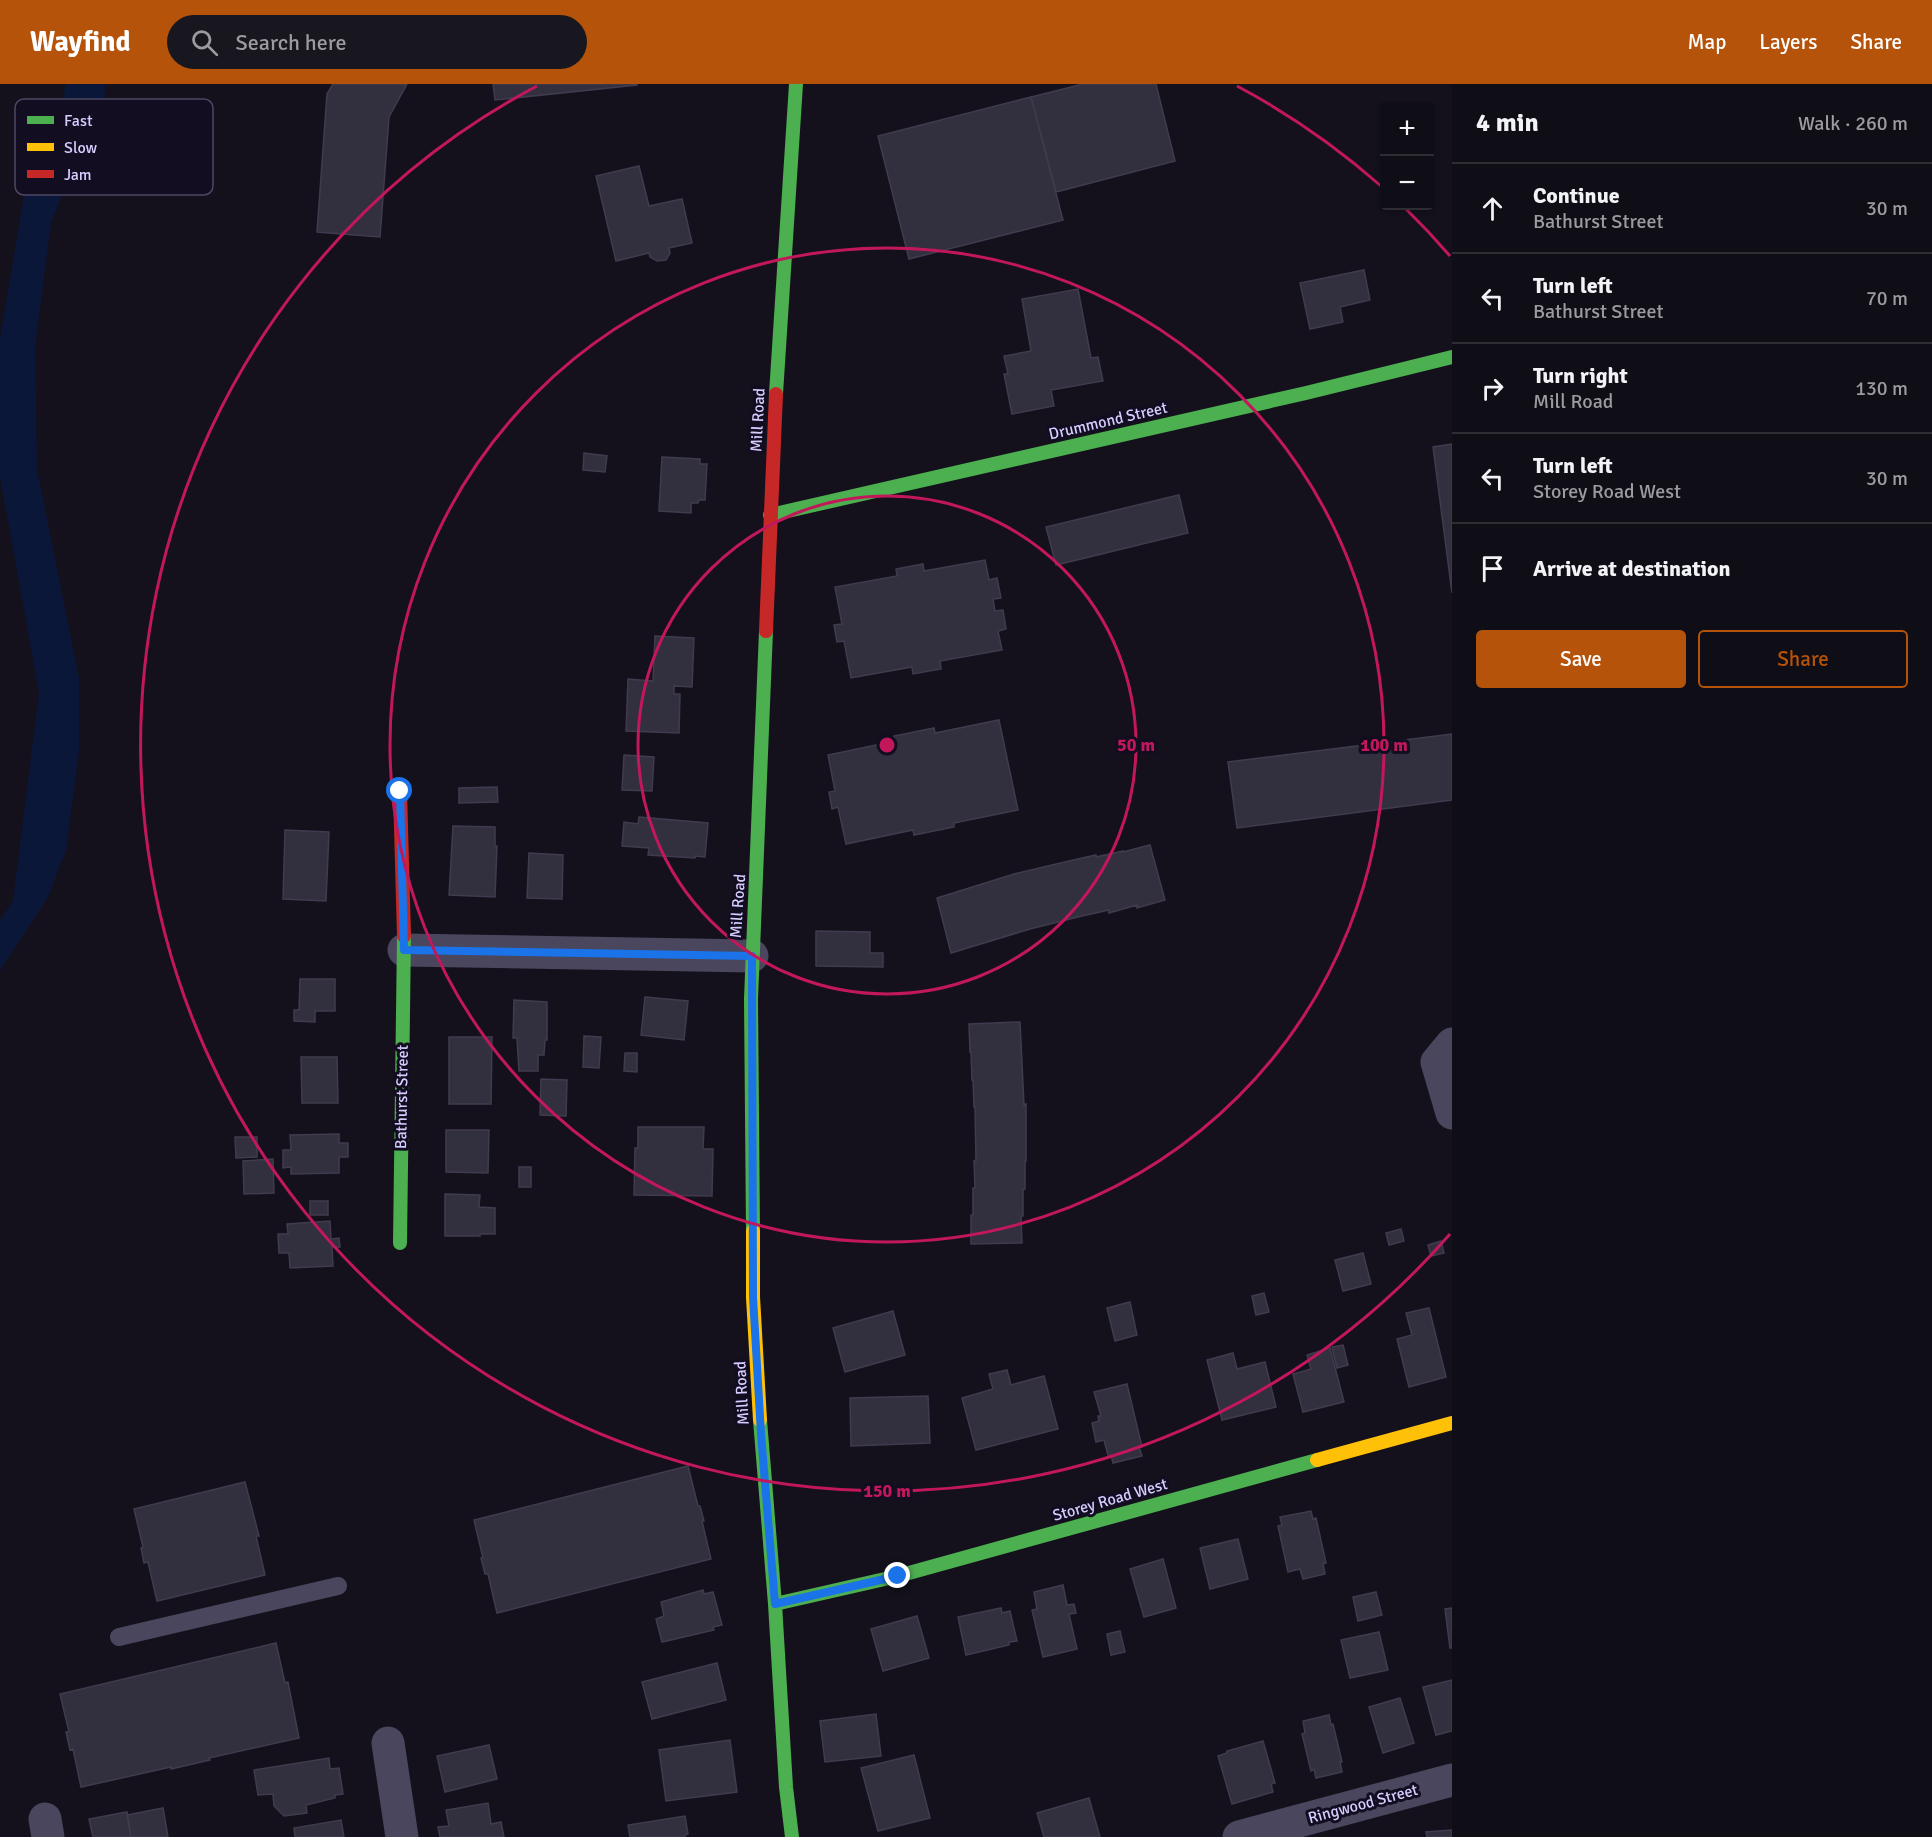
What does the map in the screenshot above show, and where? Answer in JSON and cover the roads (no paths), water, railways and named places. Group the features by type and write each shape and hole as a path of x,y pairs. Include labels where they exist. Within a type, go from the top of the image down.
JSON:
{"street":[{"name":"Mill Road","path":"792,1837 786,1787 753,1297 752,956 759,843 770,515 779,336 796,84"},
{"name":"Drummond Street","path":"770,515 1295,396 1452,357"},
{"name":"Bathurst Street","path":"400,791 404,950 400,1244"},
{"path":"404,950 752,956"},
{"path":"1452,1044 1437,1062 1452,1113"},
{"name":"Storey Road West","path":"775,1604 898,1576 1452,1422"},
{"path":"388,1743 402,1837"},
{"name":"Ringwood Street","path":"1239,1837 1452,1780"}],"lane":[{"path":"119,1637 338,1586"}],"water":[{"path":"65,84 105,84 105,99 64,99"},
{"path":"24,195 62,195 51,223 35,347 37,469 79,678 79,751 66,850 48,897 0,971 0,920 13,901 39,693 0,477 0,339"}]}
